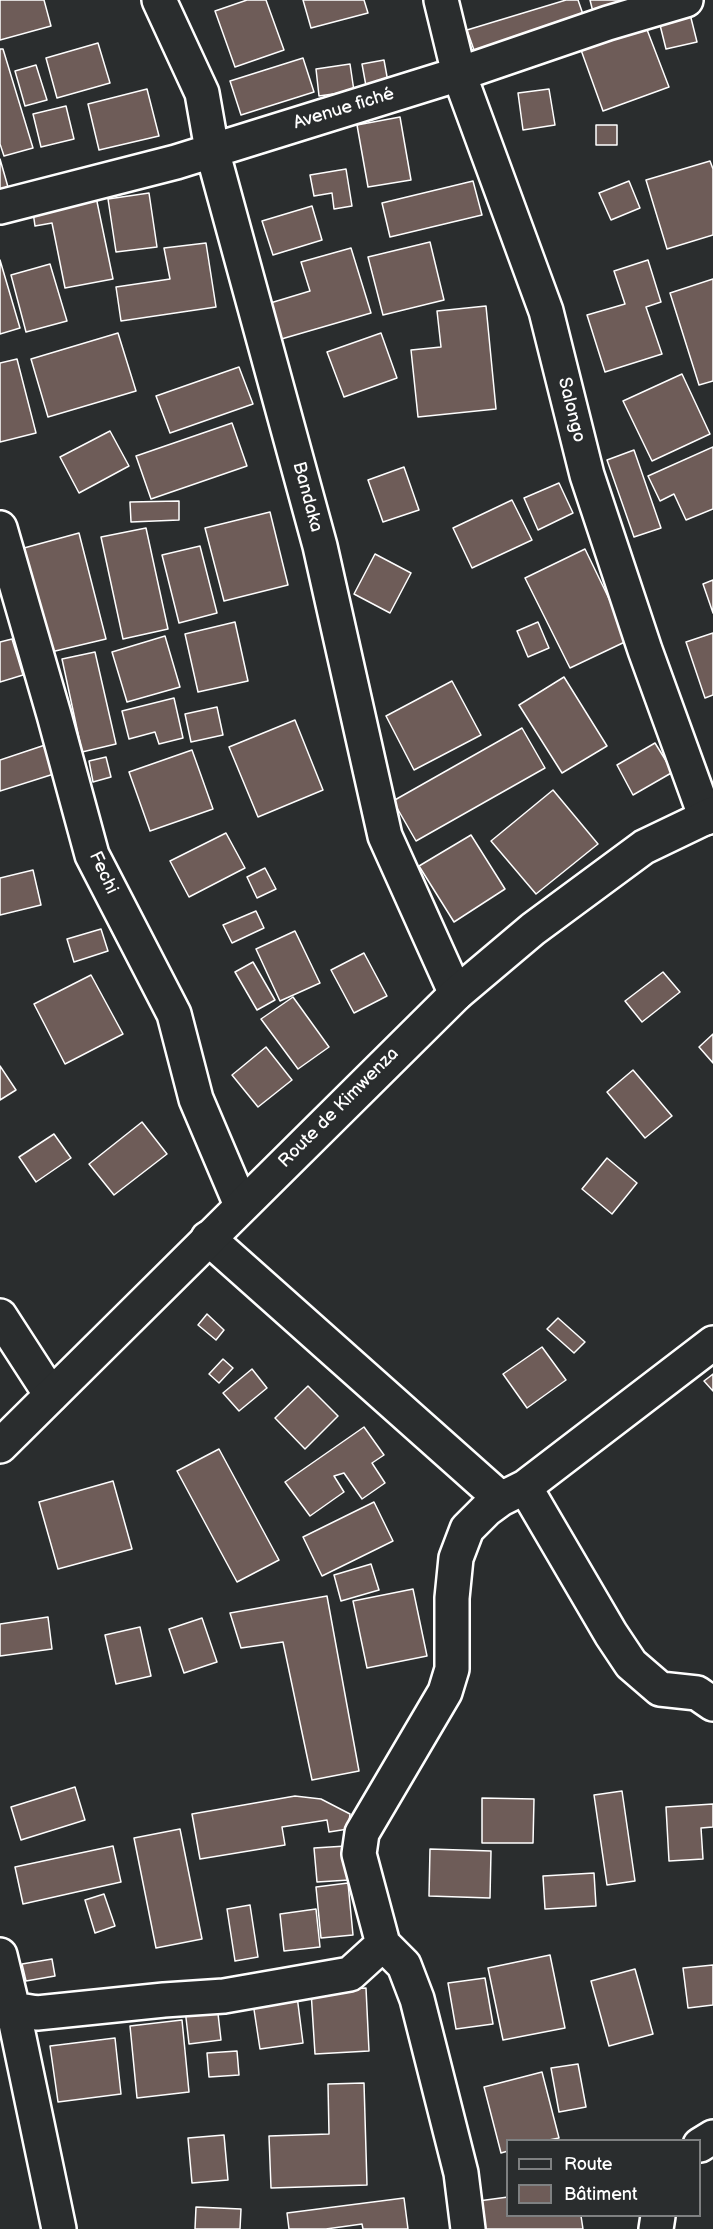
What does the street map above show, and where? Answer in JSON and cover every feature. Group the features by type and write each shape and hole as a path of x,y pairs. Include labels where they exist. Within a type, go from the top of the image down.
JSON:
{"street":[{"name":"Bandaka","path":"159,0 202,93 212,150 320,546 385,836 456,994"},
{"name":"Salongo","path":"441,0 459,74 546,311 587,475 645,650 710,816"},
{"name":"Avenue fiché","path":"0,207 176,162 459,74 608,23 686,0"},
{"name":"Fechi","path":"0,528 92,855 174,1014 196,1099 241,1204"},
{"name":"Route de Kimwenza","path":"0,1446 241,1204 456,994 533,929 644,847 710,816"},
{"path":"208,1238 513,1493 631,1664 660,1689 697,1693 713,1704"},
{"path":"0,1316 51,1395"},
{"path":"468,2229 461,2173 417,1999 404,1965 383,1944 359,1854 362,1833 445,1692 452,1669 452,1599 456,1558 467,1529 486,1510 513,1493 713,1343"},
{"path":"13,2009 37,2013 224,1996 350,1974 383,1944"},
{"path":"0,1955 58,2229"}],"building":[{"path":"0,0 44,0 51,26 0,40"},
{"path":"247,0 266,0 284,50 235,67 215,11"},
{"path":"303,0 364,0 368,13 311,28"},
{"path":"566,0 578,0 585,20 475,53 467,30"},
{"path":"590,0 641,0 593,12"},
{"path":"690,14 697,42 666,49 659,21"},
{"path":"646,27 669,87 603,111 581,50"},
{"path":"98,43 110,83 57,98 46,58"},
{"path":"0,49 3,49 33,148 4,156 0,144"},
{"path":"303,58 314,92 241,115 230,81"},
{"path":"384,60 388,82 366,86 362,64"},
{"path":"350,64 354,91 319,96 316,69"},
{"path":"36,65 47,100 25,106 15,71"},
{"path":"147,89 159,136 99,150 88,104"},
{"path":"549,89 555,125 523,130 518,93"},
{"path":"66,106 74,139 41,147 33,114"},
{"path":"400,117 411,180 368,187 357,125"},
{"path":"596,125 617,125 617,145 596,145"},
{"path":"0,159 8,187 0,189"},
{"path":"710,161 713,169 713,235 667,249 646,180"},
{"path":"346,169 352,206 334,209 332,193 314,196 310,175"},
{"path":"473,181 482,215 390,237 382,203"},
{"path":"629,181 640,208 611,220 599,193"},
{"path":"95,192 113,279 65,288 52,223 35,226 32,205"},
{"path":"149,193 157,247 116,252 108,199"},
{"path":"312,206 322,240 273,255 262,221"},
{"path":"430,242 444,300 383,315 368,257"},
{"path":"206,243 216,307 121,321 116,287 170,279 164,248"},
{"path":"351,248 371,313 278,340 267,304 310,291 301,262"},
{"path":"0,260 20,328 0,334"},
{"path":"648,260 661,302 646,307 662,354 605,372 587,315 625,304 614,271"},
{"path":"50,264 67,321 26,332 11,275"},
{"path":"713,279 713,381 699,385 670,293"},
{"path":"486,306 496,409 418,417 411,350 441,347 437,311"},
{"path":"118,333 136,391 48,417 31,359"},
{"path":"381,333 397,378 344,397 327,352"},
{"path":"17,359 36,433 0,442 0,363"},
{"path":"239,367 253,404 170,433 156,396"},
{"path":"682,374 710,434 652,461 623,401"},
{"path":"232,423 247,466 151,499 136,456"},
{"path":"110,431 129,466 79,493 60,457"},
{"path":"713,447 713,509 686,520 674,494 660,501 648,476"},
{"path":"634,450 661,528 634,537 607,460"},
{"path":"404,467 419,510 383,522 368,480"},
{"path":"559,483 573,513 538,530 524,498"},
{"path":"512,500 532,540 472,568 453,528"},
{"path":"179,501 179,520 131,522 130,502"},
{"path":"270,512 288,585 224,601 205,528"},
{"path":"146,528 168,629 123,639 101,537"},
{"path":"79,533 106,639 51,652 24,548"},
{"path":"200,546 217,613 179,623 162,555"},
{"path":"585,549 629,640 570,668 525,578"},
{"path":"375,554 411,573 390,613 354,594"},
{"path":"713,580 713,613 703,584"},
{"path":"235,622 248,681 198,692 185,634"},
{"path":"538,622 549,648 528,657 517,631"},
{"path":"713,633 713,695 705,698 686,642"},
{"path":"165,636 180,687 127,702 112,652"},
{"path":"12,639 23,675 0,682 0,642"},
{"path":"95,652 116,744 82,752 62,659"},
{"path":"564,677 607,746 562,773 519,705"},
{"path":"452,681 481,735 414,770 386,716"},
{"path":"174,698 183,738 159,744 155,732 129,739 122,711"},
{"path":"217,707 223,735 191,742 185,714"},
{"path":"295,720 323,790 258,817 229,747"},
{"path":"522,728 545,768 416,841 393,801"},
{"path":"655,743 673,772 633,795 617,765"},
{"path":"48,744 57,773 0,791 0,760"},
{"path":"192,750 213,809 150,831 129,772"},
{"path":"106,757 111,777 93,782 89,761"},
{"path":"553,790 598,844 536,894 491,841"},
{"path":"226,833 245,868 189,897 170,861"},
{"path":"471,835 505,889 454,922 419,866"},
{"path":"265,868 276,889 257,898 247,877"},
{"path":"33,870 41,905 0,915 0,878"},
{"path":"256,911 264,928 232,943 223,925"},
{"path":"101,929 108,951 74,962 67,939"},
{"path":"295,931 320,983 280,1001 256,949"},
{"path":"364,953 387,996 354,1013 331,970"},
{"path":"253,962 275,1000 257,1010 235,972"},
{"path":"663,972 680,992 642,1022 625,1001"},
{"path":"91,975 123,1034 65,1064 34,1004"},
{"path":"293,997 329,1047 298,1069 261,1019"},
{"path":"713,1034 713,1063 699,1047"},
{"path":"266,1047 292,1080 258,1107 232,1075"},
{"path":"0,1066 16,1090 0,1100"},
{"path":"633,1070 672,1116 645,1138 607,1092"},
{"path":"142,1122 167,1154 114,1195 89,1164"},
{"path":"54,1134 71,1158 36,1182 19,1157"},
{"path":"607,1158 637,1183 612,1214 582,1189"},
{"path":"207,1314 224,1330 216,1340 198,1325"},
{"path":"558,1318 585,1342 574,1353 547,1329"},
{"path":"542,1347 566,1380 527,1408 503,1374"},
{"path":"223,1359 233,1368 219,1383 209,1374"},
{"path":"252,1369 267,1388 239,1411 223,1393"},
{"path":"713,1374 713,1391 704,1381"},
{"path":"308,1386 338,1416 305,1449 275,1418"},
{"path":"364,1427 384,1455 372,1463 385,1483 362,1499 344,1473 334,1476 344,1492 310,1516 285,1482"},
{"path":"219,1449 279,1560 237,1582 177,1471"},
{"path":"113,1481 132,1549 58,1569 39,1502"},
{"path":"374,1502 393,1541 322,1576 303,1537"},
{"path":"371,1564 379,1590 341,1601 334,1575"},
{"path":"413,1589 427,1656 367,1668 353,1601"},
{"path":"327,1596 359,1771 312,1780 283,1642 241,1648 230,1613"},
{"path":"48,1617 52,1649 0,1656 0,1624"},
{"path":"202,1618 217,1662 184,1673 169,1629"},
{"path":"140,1627 151,1676 116,1684 105,1635"},
{"path":"75,1787 85,1820 21,1840 11,1807"},
{"path":"622,1791 635,1881 607,1885 594,1795"},
{"path":"295,1796 321,1799 350,1814 348,1829 329,1832 327,1820 282,1827 285,1845 200,1859 192,1814"},
{"path":"482,1798 534,1799 533,1843 482,1843"},
{"path":"713,1804 713,1827 701,1828 703,1859 669,1861 666,1807"},
{"path":"180,1829 202,1939 156,1948 134,1838"},
{"path":"113,1846 121,1882 23,1904 15,1867"},
{"path":"346,1846 349,1880 317,1882 314,1848"},
{"path":"430,1849 491,1851 490,1898 429,1896"},
{"path":"594,1873 596,1906 545,1909 543,1876"},
{"path":"348,1883 353,1935 321,1938 316,1887"},
{"path":"104,1894 115,1926 95,1933 85,1900"},
{"path":"250,1905 258,1957 235,1961 227,1909"},
{"path":"316,1909 320,1947 284,1951 280,1914"},
{"path":"550,1955 565,2028 503,2040 488,1968"},
{"path":"52,1959 55,1976 26,1981 22,1964"},
{"path":"713,1965 713,2005 688,2008 683,1968"},
{"path":"635,1969 653,2034 609,2046 591,1981"},
{"path":"485,1978 493,2024 456,2029 448,1983"},
{"path":"366,1988 369,2051 315,2054 311,1991"},
{"path":"297,1996 303,2043 260,2049 253,2003"},
{"path":"217,2005 221,2040 189,2044 185,2009"},
{"path":"182,2020 189,2092 137,2098 130,2026"},
{"path":"115,2038 121,2094 58,2102 50,2046"},
{"path":"237,2051 239,2075 209,2077 207,2053"},
{"path":"578,2064 586,2107 559,2112 551,2068"},
{"path":"542,2072 559,2138 506,2139 506,2152 501,2153 484,2087"},
{"path":"364,2083 367,2185 271,2188 269,2136 329,2134 328,2084"},
{"path":"224,2135 228,2180 192,2183 188,2138"},
{"path":"506,2197 506,2217 581,2217 583,2229 475,2229 471,2202"},
{"path":"404,2198 408,2229 363,2229 362,2224 326,2229 289,2229 287,2213"},
{"path":"196,2207 241,2209 240,2229 195,2229"}]}
